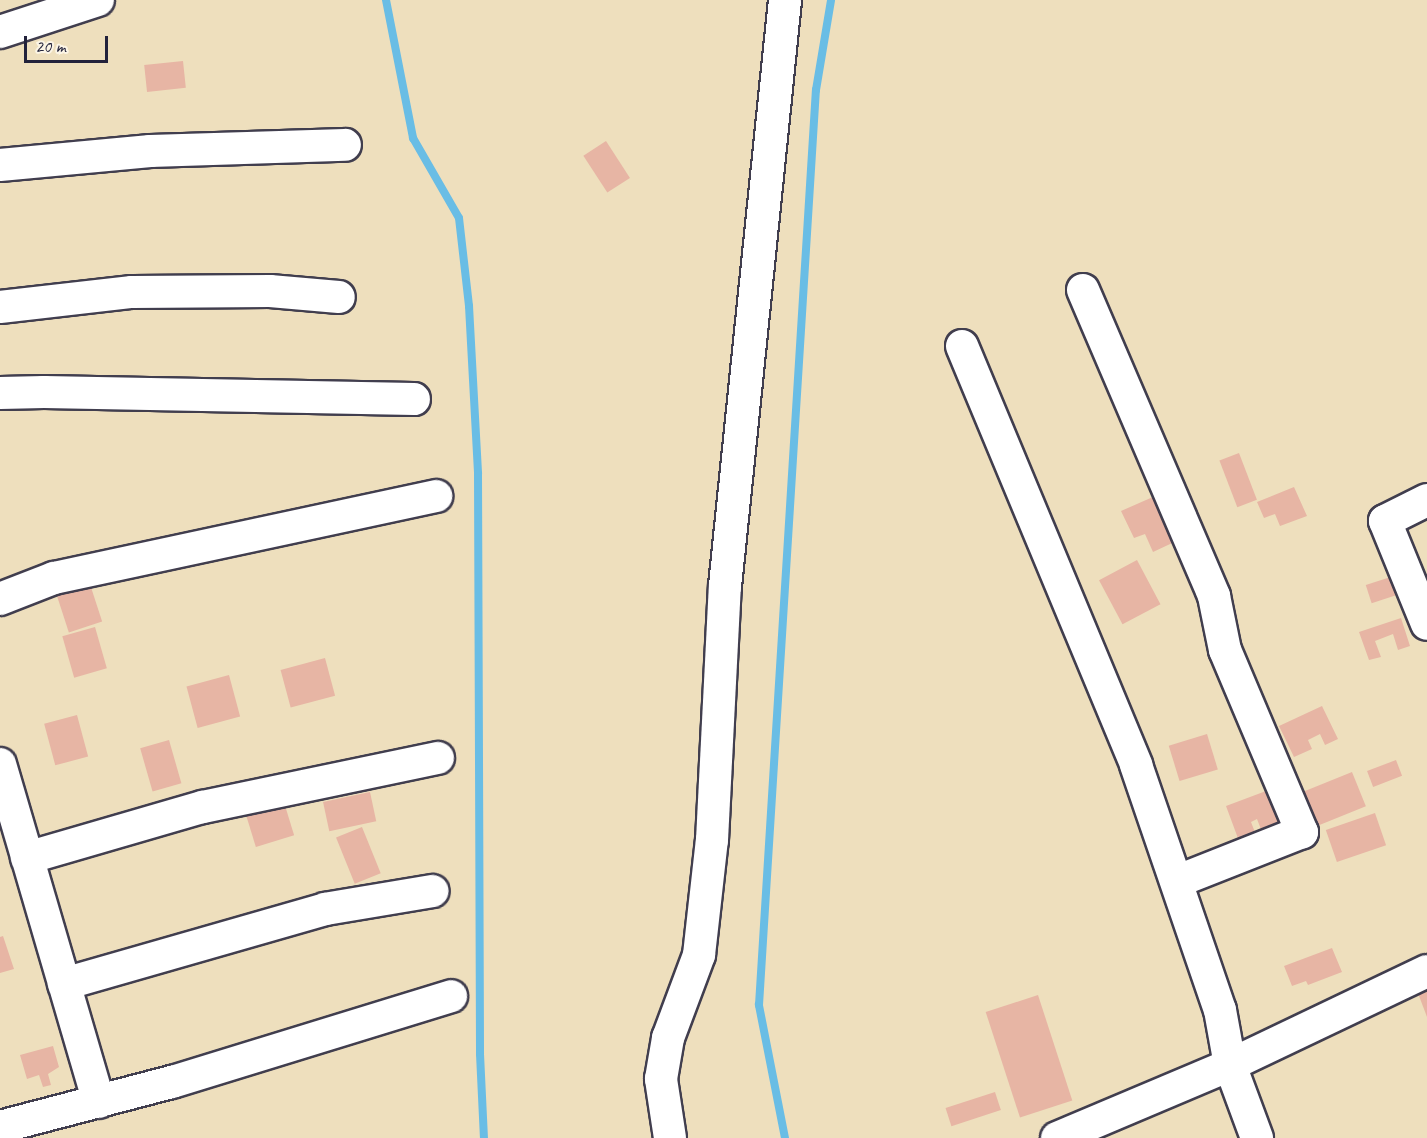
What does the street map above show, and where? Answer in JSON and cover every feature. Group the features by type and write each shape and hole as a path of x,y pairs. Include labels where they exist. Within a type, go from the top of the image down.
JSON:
{"street":[{"path":"0,32 41,8 98,0"},
{"path":"670,1138 661,1079 668,1038 699,955 712,840 725,586 785,0"},
{"path":"0,165 150,151 345,145"},
{"path":"1083,290 1214,596 1225,650 1302,832 1178,880"},
{"path":"0,307 132,292 270,291 339,297"},
{"path":"962,346 1136,765 1178,880 1220,1010 1230,1065 1257,1138"},
{"path":"0,393 414,399"},
{"path":"0,599 54,578 436,496"},
{"path":"1427,500 1385,521 1427,624"},
{"path":"27,858 203,807 438,758"},
{"path":"0,764 99,1102"},
{"path":"64,984 325,909 432,891"},
{"path":"1057,1138 1230,1065 1427,971"},
{"path":"4,1138 0,1127 99,1102 450,996"}],"building":[{"path":"183,61 186,88 147,92 144,65"},
{"path":"606,141 630,178 607,193 583,156"},
{"path":"1239,453 1257,500 1237,507 1219,461"},
{"path":"1294,487 1307,516 1280,526 1275,514 1264,518 1257,502"},
{"path":"1162,493 1183,538 1153,552 1145,534 1134,538 1121,511"},
{"path":"1137,560 1160,604 1123,624 1099,580"},
{"path":"1400,574 1406,592 1372,603 1366,585"},
{"path":"87,575 102,622 69,632 54,586"},
{"path":"1401,618 1410,646 1398,650 1393,634 1375,641 1381,657 1369,660 1359,632"},
{"path":"95,627 107,668 74,678 62,636"},
{"path":"325,658 335,696 291,708 281,670"},
{"path":"229,675 240,717 198,728 186,686"},
{"path":"1322,706 1338,739 1325,745 1320,734 1308,740 1312,749 1294,757 1279,726"},
{"path":"77,715 88,757 55,765 44,724"},
{"path":"1207,734 1218,769 1180,781 1169,746"},
{"path":"169,740 181,783 153,792 140,748"},
{"path":"1396,760 1402,776 1373,787 1367,771"},
{"path":"1352,772 1366,806 1318,826 1304,791"},
{"path":"1266,791 1280,825 1262,832 1257,819 1251,822 1256,835 1239,841 1226,806"},
{"path":"370,792 376,821 329,831 323,802"},
{"path":"283,799 294,835 256,847 245,811"},
{"path":"1375,813 1386,845 1337,862 1326,830"},
{"path":"362,827 381,873 355,884 336,837"},
{"path":"3,936 14,969 0,973 0,937"},
{"path":"1332,948 1342,972 1308,985 1306,981 1292,986 1284,966"},
{"path":"1427,975 1427,1017 1413,980"},
{"path":"1038,995 1072,1101 1020,1118 986,1012"},
{"path":"53,1046 59,1067 48,1074 51,1085 43,1087 39,1075 27,1079 20,1055"},
{"path":"995,1092 1001,1110 951,1126 946,1108"}],"waterway":[{"path":"386,0 413,138 459,218 469,306 478,474 480,1054 484,1138"},
{"path":"785,1138 759,1005 816,90 831,0"}]}
